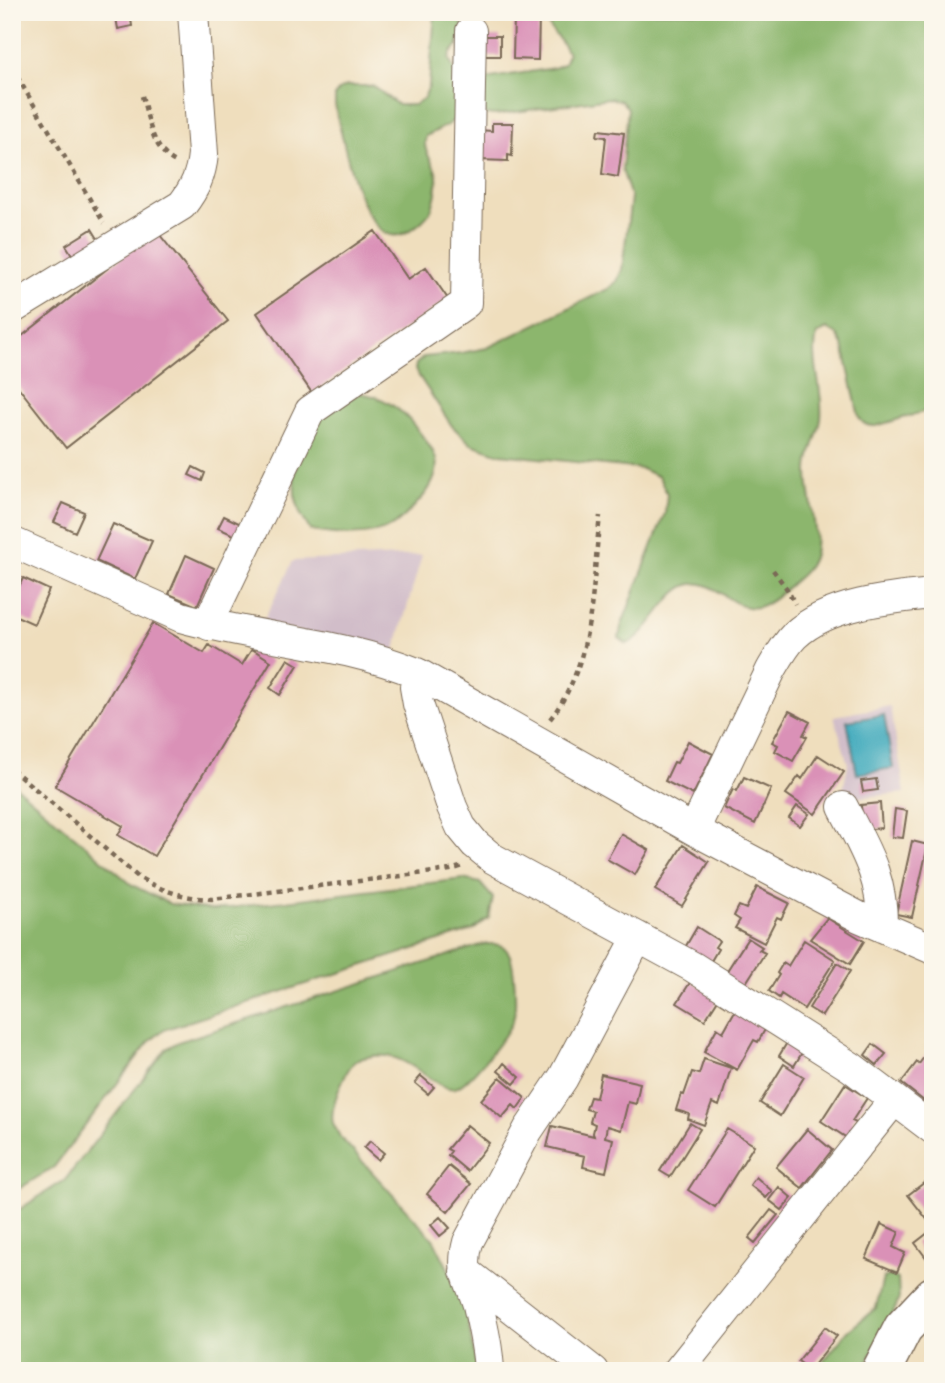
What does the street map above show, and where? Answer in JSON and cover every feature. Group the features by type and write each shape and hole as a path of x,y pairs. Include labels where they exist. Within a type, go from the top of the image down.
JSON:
{"main road":[{"path":"881,1371 903,1328 933,1296"}],"street":[{"path":"12,309 182,205 194,190 201,173 203,154 193,12"},
{"path":"209,625 310,411 466,303 471,31"},
{"path":"12,542 163,610 209,625 373,657 417,673 694,830 840,908 933,949"},
{"path":"694,830 782,651 796,634 834,612 892,598 933,594"},
{"path":"417,673 415,687 418,704 452,807 461,827 475,844 693,967 851,1067 933,1129"},
{"path":"843,807 875,869 883,901 882,927"},
{"path":"489,1371 483,1326 465,1270 464,1258 468,1242 528,1130 558,1087 638,937"},
{"path":"678,1371 894,1100"},
{"path":"465,1270 593,1371"}],"path":[{"path":"12,68 117,245"},
{"path":"142,96 154,137 161,150 172,160 201,173"},
{"path":"533,738 559,708 582,659 600,516"},
{"path":"773,570 787,589 806,627"},
{"path":"12,769 138,877 164,890 193,898 212,899 450,870 471,864 485,852"}],"shaded area":[{"path":"422,555 394,653 262,624 293,561"},
{"path":"890,706 905,793 841,799 848,764 834,716"}],"green space":[{"path":"435,12 465,12 458,45 449,59 459,80 459,115 448,125 426,136 425,147 437,176 430,212 409,231 390,235 376,226 356,187 335,105 335,95 347,86 373,86 398,105 414,105 424,98 429,86"},
{"path":"544,12 933,12 933,409 876,426 864,423 859,417 843,345 837,335 827,329 817,334 815,355 821,419 808,463 815,528 815,550 810,564 769,602 751,608 742,606 707,585 688,585 680,589 644,631 627,644 619,638 621,627 665,513 667,494 659,477 642,469 500,454 471,444 452,426 415,370 416,364 424,357 487,348 608,289 617,281 622,270 631,197 622,170 628,108 621,101 609,98 495,115 480,110 484,79 564,64 568,54 548,24"},
{"path":"359,393 384,400 410,421 433,452 437,465 435,476 428,491 412,509 394,525 385,529 353,535 310,530 300,513 295,495 294,473 318,419"},
{"path":"12,783 132,885 170,904 213,910 463,879 480,883 493,898 489,918 473,930 163,1030 148,1043 54,1167 12,1193"},
{"path":"484,944 500,946 508,952 514,975 515,1006 510,1027 478,1069 461,1085 447,1088 396,1058 383,1056 359,1059 352,1064 343,1080 332,1117 340,1137 434,1240 464,1300 477,1371 184,1371 175,1368 167,1371 12,1371 12,1214 65,1180 166,1049 178,1042"},
{"path":"891,1275 898,1279 899,1298 863,1371 819,1371 824,1360 848,1331 876,1308 883,1278"}],"water":[{"path":"884,715 893,768 857,774 847,721"}],"building":[{"path":"115,12 130,12 132,26 118,29"},
{"path":"514,16 539,16 538,60 513,59"},
{"path":"483,36 500,36 500,56 482,56"},
{"path":"492,123 513,123 512,156 508,155 508,161 478,160 478,130 492,131"},
{"path":"598,130 624,133 618,177 602,174 606,137 597,136"},
{"path":"92,229 100,242 74,258 66,245"},
{"path":"156,230 228,321 66,448 12,379 12,344"},
{"path":"375,231 408,279 426,267 448,299 312,393 257,313"},
{"path":"193,467 205,473 202,481 189,475"},
{"path":"63,503 84,512 75,532 54,522"},
{"path":"224,516 241,524 236,536 218,528"},
{"path":"113,524 152,541 135,579 96,561"},
{"path":"186,555 214,568 197,606 169,594"},
{"path":"23,578 49,590 34,624 12,614 12,593 17,591"},
{"path":"153,623 204,653 209,645 242,665 252,649 271,661 154,856 118,835 123,826 55,786"},
{"path":"288,659 298,665 280,695 270,688"},
{"path":"789,711 810,722 803,735 807,737 793,761 775,751 778,745 772,742"},
{"path":"688,741 713,754 693,795 665,781"},
{"path":"818,755 844,772 815,814 786,794 799,776 802,779"},
{"path":"744,777 771,789 755,824 724,808 733,789 737,791"},
{"path":"876,779 878,790 863,792 861,781"},
{"path":"880,803 882,828 863,830 861,805"},
{"path":"797,806 809,814 800,826 789,818"},
{"path":"895,809 907,811 903,838 892,837"},
{"path":"621,834 649,850 635,875 607,859"},
{"path":"912,841 928,845 912,917 896,914"},
{"path":"683,845 709,862 682,906 655,890"},
{"path":"757,887 789,903 781,919 777,917 764,943 735,928 740,920 734,916 739,906 746,909"},
{"path":"827,918 864,941 850,964 810,939"},
{"path":"697,927 719,941 715,947 718,949 708,966 683,951"},
{"path":"748,938 762,947 759,950 765,953 742,989 723,977"},
{"path":"804,940 835,960 804,1009 781,994 779,998 769,991 783,963 788,966"},
{"path":"837,963 850,971 822,1016 809,1008"},
{"path":"691,981 719,998 705,1020 677,1003"},
{"path":"736,1009 767,1026 758,1042 754,1040 737,1070 704,1052 717,1028 723,1032"},
{"path":"788,1041 803,1051 794,1066 779,1056"},
{"path":"873,1044 886,1054 877,1065 865,1055"},
{"path":"927,1053 933,1058 933,1108 901,1083"},
{"path":"704,1059 731,1068 719,1106 712,1103 704,1125 688,1119 689,1114 676,1110 692,1072 699,1074"},
{"path":"504,1063 520,1077 514,1084 498,1071"},
{"path":"784,1064 804,1077 780,1116 760,1103"},
{"path":"601,1074 640,1083 636,1104 628,1102 621,1130 607,1126 605,1137 613,1139 606,1172 583,1167 585,1156 547,1147 552,1126 594,1136 595,1124 590,1122 593,1111 586,1109 590,1097 596,1098"},
{"path":"421,1076 434,1087 428,1094 415,1083"},
{"path":"500,1077 525,1098 517,1109 513,1105 502,1118 481,1100"},
{"path":"845,1084 867,1098 852,1121 856,1123 847,1138 821,1121"},
{"path":"690,1123 700,1129 670,1177 660,1171"},
{"path":"467,1125 489,1143 467,1171 448,1155 451,1151 447,1149"},
{"path":"727,1129 754,1145 715,1207 688,1190"},
{"path":"807,1129 832,1150 802,1188 776,1167"},
{"path":"370,1141 384,1153 378,1160 364,1148"},
{"path":"449,1166 471,1184 448,1212 427,1194"},
{"path":"933,1176 933,1227 908,1195"},
{"path":"756,1177 772,1191 766,1198 750,1185"},
{"path":"779,1187 792,1198 782,1210 769,1200"},
{"path":"771,1210 778,1215 755,1243 749,1238"},
{"path":"440,1217 450,1228 440,1236 431,1225"},
{"path":"881,1224 899,1232 893,1247 905,1253 897,1272 866,1259"},
{"path":"933,1229 933,1261 930,1263 915,1243"},
{"path":"825,1327 837,1336 810,1370 798,1361"}]}
